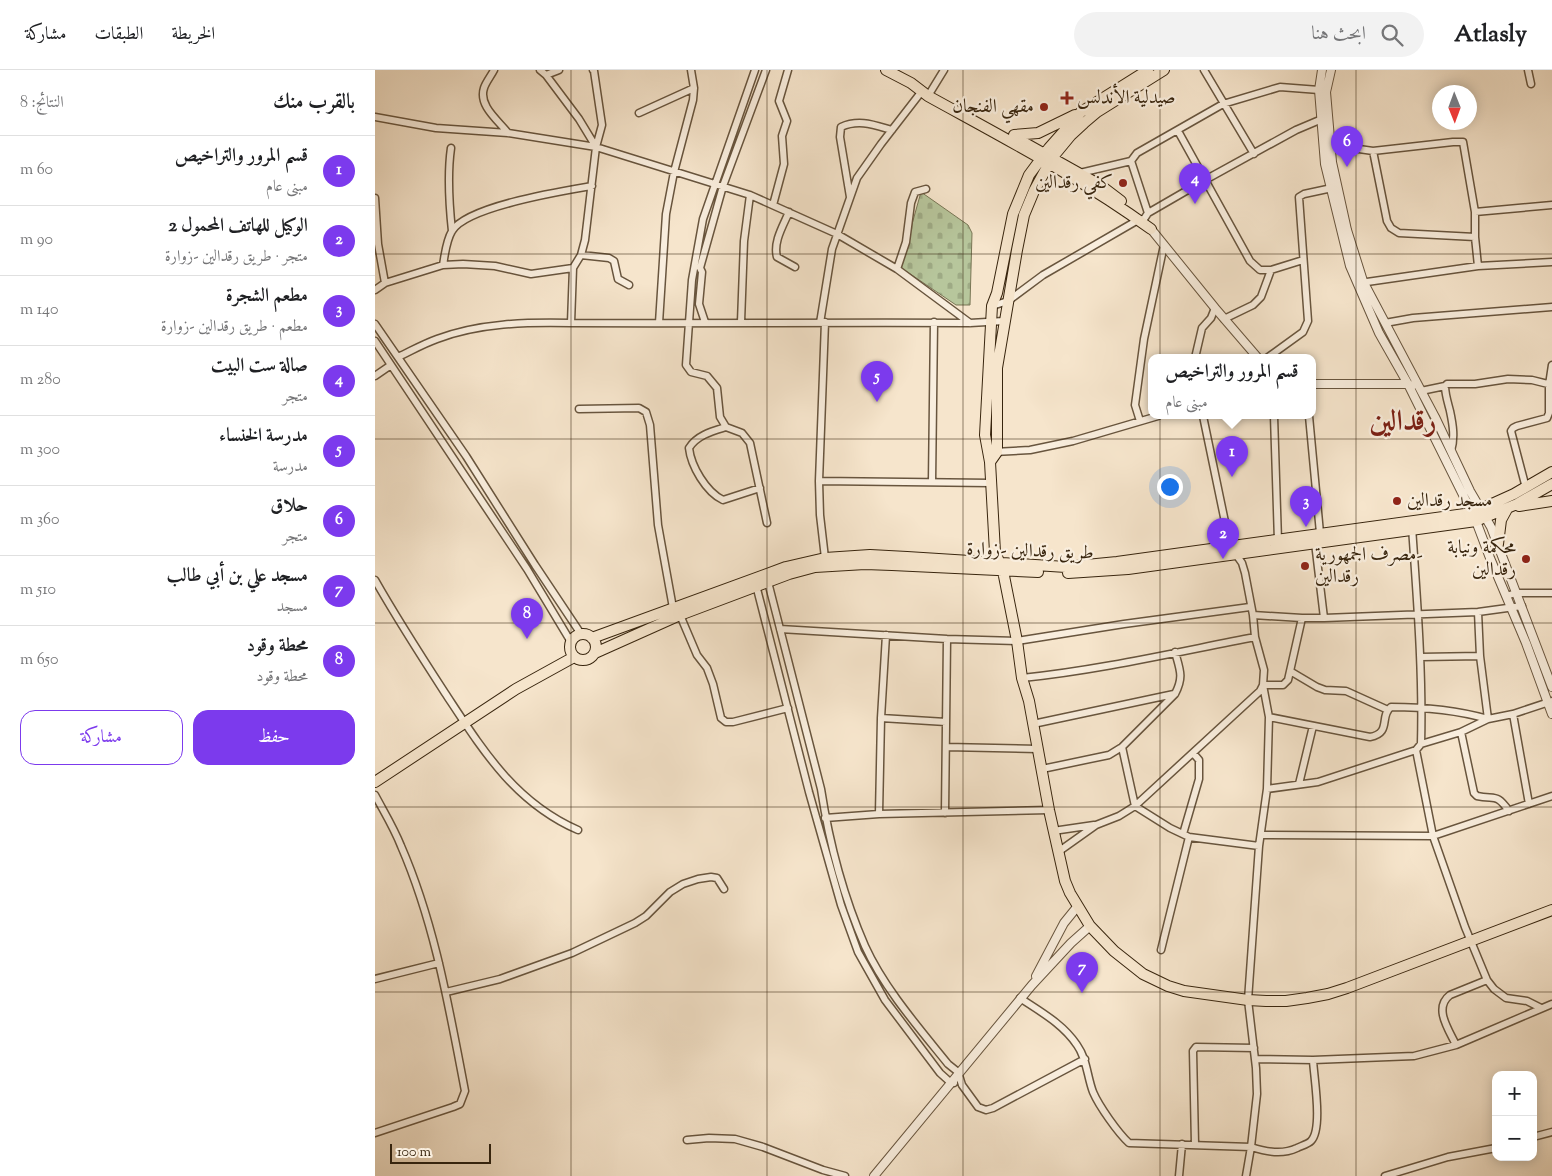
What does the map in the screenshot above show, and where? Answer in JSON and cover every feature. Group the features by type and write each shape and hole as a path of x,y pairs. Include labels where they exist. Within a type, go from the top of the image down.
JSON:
{"main road":[{"path":"886,70 1100,185 1143,217 1151,229"},
{"path":"1011,135 1038,134 1081,112 1147,70"},
{"path":"1164,70 1097,112 1047,158 1024,215 997,368 991,483 995,552 1001,567 1017,641 1022,678 1029,701 1053,831 1065,881 1077,907 1090,926 1114,952 1143,974 1159,982 1184,991 1248,1000 1286,1001 1328,994 1552,910"},
{"path":"927,93 1011,135 1143,217"},
{"path":"992,456 985,434 988,361 993,320 992,306 997,293 1013,214 1026,181 1047,158 1081,112"},
{"path":"1062,146 1062,157 1068,167"},
{"path":"1479,515 1552,472"},
{"path":"1498,544 1501,520 1509,508 1552,484"},
{"path":"1479,515 1552,501"},
{"name":"طريق رقدالين -زوارة","path":"767,579 803,570 834,566 1067,567 1233,550 1479,515"},
{"name":"طريق رقدالين -زوارة","path":"1233,550 1278,541 1317,538"},
{"name":"طريق رقدالين -زوارة","path":"592,638 676,612 755,584 803,562 825,558 879,556 1001,567"},
{"name":"طريق رقدالين -زوارة","path":"595,653 676,612"},
{"path":"581,634 589,635 592,638 596,645 593,657 581,660 574,657 570,650 573,638 581,634"},
{"path":"375,782 516,689 574,657"}],"street":[{"path":"494,70 483,89 485,104 491,114 509,133"},
{"path":"540,70 546,75 579,119 596,148"},
{"path":"546,75 559,70"},
{"path":"571,323 573,268 581,255 585,240 596,148 602,124 593,70"},
{"path":"659,323 666,214 674,172 693,100 694,88 691,70"},
{"path":"755,70 703,219 693,267 686,365 691,372 707,376 717,388 719,417 726,427 742,433 750,442 767,523"},
{"path":"705,322 699,304 702,272 700,268 723,186 766,70"},
{"path":"773,205 784,164 782,136 787,121 779,101 789,70"},
{"path":"825,558 818,498 822,322 832,249 857,178 892,130 927,93 944,70"},
{"path":"1204,70 1254,154"},
{"path":"1322,70 1319,90 1321,119 1331,145 1332,162 1361,283 1379,333 1479,515 1498,544 1552,687"},
{"path":"1331,70 1326,92 1325,164 1351,266 1385,323 1421,391 1470,491 1479,515 1490,558 1526,644 1552,714"},
{"path":"1528,70 1531,84"},
{"path":"1080,174 1131,161 1137,153 1223,104 1280,87 1319,90"},
{"path":"639,113 694,88"},
{"path":"375,117 437,128 509,133 596,148 750,195 837,234 897,268 970,322"},
{"path":"992,306 1008,301 1043,275 1205,180 1296,130 1321,119"},
{"path":"851,197 840,137 841,127 851,122 862,122 892,130"},
{"path":"1177,131 1250,261 1260,270 1271,270 1303,260"},
{"path":"1331,145 1373,151 1463,142 1475,212 1478,266"},
{"path":"443,265 452,230 449,200 451,148"},
{"path":"1373,151 1387,222 1391,228 1399,233 1475,238"},
{"path":"1131,161 1143,217"},
{"path":"452,230 466,219 497,207 540,195 592,186"},
{"path":"1273,354 1307,327 1299,197 1304,194 1331,188"},
{"path":"897,268 906,242 911,203 915,192 925,189"},
{"path":"741,322 744,241 750,195"},
{"path":"375,198 378,244 385,283"},
{"path":"1475,212 1552,204"},
{"path":"789,212 776,242 775,252 777,257 795,267"},
{"path":"1151,229 1224,320 1254,354"},
{"path":"1139,421 1135,405 1144,339 1164,246"},
{"path":"581,255 609,258 614,261 618,279 629,284"},
{"path":"1361,283 1478,266 1552,262"},
{"path":"375,290 385,283 443,265 495,266 531,274 573,268"},
{"path":"1224,320 1253,305 1261,297 1271,270"},
{"path":"1385,323 1552,307"},
{"path":"1196,354 1202,328 1211,318 1215,308"},
{"path":"398,357 437,339 475,329 521,322 627,324 1004,321"},
{"path":"932,482 934,322"},
{"path":"375,324 581,634"},
{"path":"375,341 531,576 571,642"},
{"path":"375,376 391,365"},
{"path":"1526,488 1511,431 1517,426 1547,418 1549,413 1552,365"},
{"path":"1316,384 1408,384 1421,391 1447,384 1475,384 1508,378 1532,380 1550,385"},
{"path":"1445,386 1454,439 1451,451"},
{"path":"579,409 639,408 646,412 650,425 658,525 676,612 697,655 707,668 721,718 726,722 733,722 788,708"},
{"path":"428,420 437,415"},
{"path":"992,456 1073,441 1148,419"},
{"path":"1204,419 1233,550 1242,563 1253,615 1255,637 1264,670 1263,685 1269,717 1267,789 1259,846 1248,1000 1257,1094 1246,1176"},
{"path":"1274,419 1278,541"},
{"path":"1309,419 1324,618"},
{"path":"726,427 707,433 693,442 689,448 693,463 707,487 715,496 723,500 760,488"},
{"path":"819,481 991,483"},
{"path":"1412,525 1421,657 1421,744"},
{"path":"767,579 821,790 825,818 848,900 866,947 896,999 948,1064 958,1072 962,1085 978,1107 986,1110 1085,1059"},
{"path":"375,580 402,627 491,761 515,788 561,823 578,830"},
{"path":"755,584 841,905 858,952 885,1000 940,1073 950,1082 962,1085"},
{"path":"1506,596 1516,593 1552,593"},
{"path":"781,629 947,639 1017,641 1250,606"},
{"path":"1253,615 1324,618 1417,615 1478,612 1522,606"},
{"path":"1478,612 1480,656 1488,719"},
{"path":"1263,685 1283,685 1288,680 1302,618"},
{"path":"879,814 885,635"},
{"path":"1022,678 1059,674 1255,637"},
{"path":"945,812 947,639"},
{"path":"1042,769 1109,755 1122,747 1175,694 1181,683 1181,677 1175,652"},
{"path":"1421,657 1480,656"},
{"path":"1290,671 1317,687 1325,690 1346,691 1388,710"},
{"path":"1053,831 1096,825 1119,816 1135,806 1260,691 1263,685"},
{"path":"1033,724 1175,694"},
{"path":"1267,789 1318,782 1352,772 1416,750 1421,744 1461,732 1488,719 1513,714 1549,702"},
{"path":"1269,717 1370,737 1381,733 1388,710 1391,707 1422,707 1466,713 1488,719"},
{"path":"1513,714 1529,804"},
{"path":"881,718 946,722"},
{"path":"1299,784 1313,726"},
{"path":"1461,732 1474,792 1477,796 1496,797 1501,800 1509,811"},
{"path":"946,747 1038,749"},
{"path":"1122,747 1135,806 1186,836 1259,846"},
{"path":"1416,750 1433,836 1470,941 1487,980 1494,989 1506,998 1527,1001 1541,1008"},
{"path":"1161,950 1199,779 1199,760 1193,753"},
{"path":"375,795 393,828 427,917 446,992 465,1091 460,1104 375,1133"},
{"path":"1261,835 1433,836 1552,796"},
{"path":"825,818 879,814 1049,810"},
{"path":"1058,852 1096,825"},
{"path":"446,992 500,979 571,953 635,923 646,916 670,892 698,878 717,878 724,889"},
{"path":"1032,985 1064,923 1077,907"},
{"path":"874,1176 1020,998 1071,943 1090,926"},
{"path":"375,979 439,962"},
{"path":"1456,1045 1442,1015 1442,1005 1445,998 1487,980"},
{"path":"1020,998 1065,1030 1078,1045 1085,1059 1094,1094 1121,1136 1129,1143 1251,1147 1269,1152 1289,1152 1311,1142 1316,1133 1313,1060"},
{"path":"1255,1060 1402,1057 1456,1045 1552,1004"},
{"path":"1195,1144 1193,1051 1196,1047 1207,1046 1254,1048"},
{"path":"940,1073 948,1064"},
{"path":"1537,1136 1552,1132"},
{"path":"687,1140 709,1138 735,1139 845,1176"},
{"path":"1179,1176 1182,1144"},
{"path":"1385,1176 1449,1157 1492,1149"}],"green space":[{"path":"921,192 968,225 972,233 970,305 956,305 900,267"}],"place":[{"name":"صيدلية الأندلس","path":"1067,98"},
{"name":"مقهي الفنجان","path":"1044,107"},
{"name":"حلاق","path":"1347,167"},
{"name":"كفي رقدالين","path":"1123,183"},
{"name":"صالة ست البيت","path":"1195,204"},
{"name":"مدرسة الخنساء","path":"877,402"},
{"name":"قسم المرور والتراخيص","path":"1232,477"},
{"name":"مسجد رقدالين","path":"1397,501"},
{"name":"مطعم الشجرة","path":"1306,527"},
{"name":"الوكيل للهاتف المحمول 2","path":"1223,559"},
{"name":"محكمة ونيابة رقدالين","path":"1526,559"},
{"name":"مصرف الجمهورية- رقدالين","path":"1305,566"},
{"name":"محطة وقود","path":"527,639"},
{"name":"مسجد علي بن أبي طالب","path":"1082,993"}],"district":[{"name":"رقدالين","path":"1403,423"}]}
